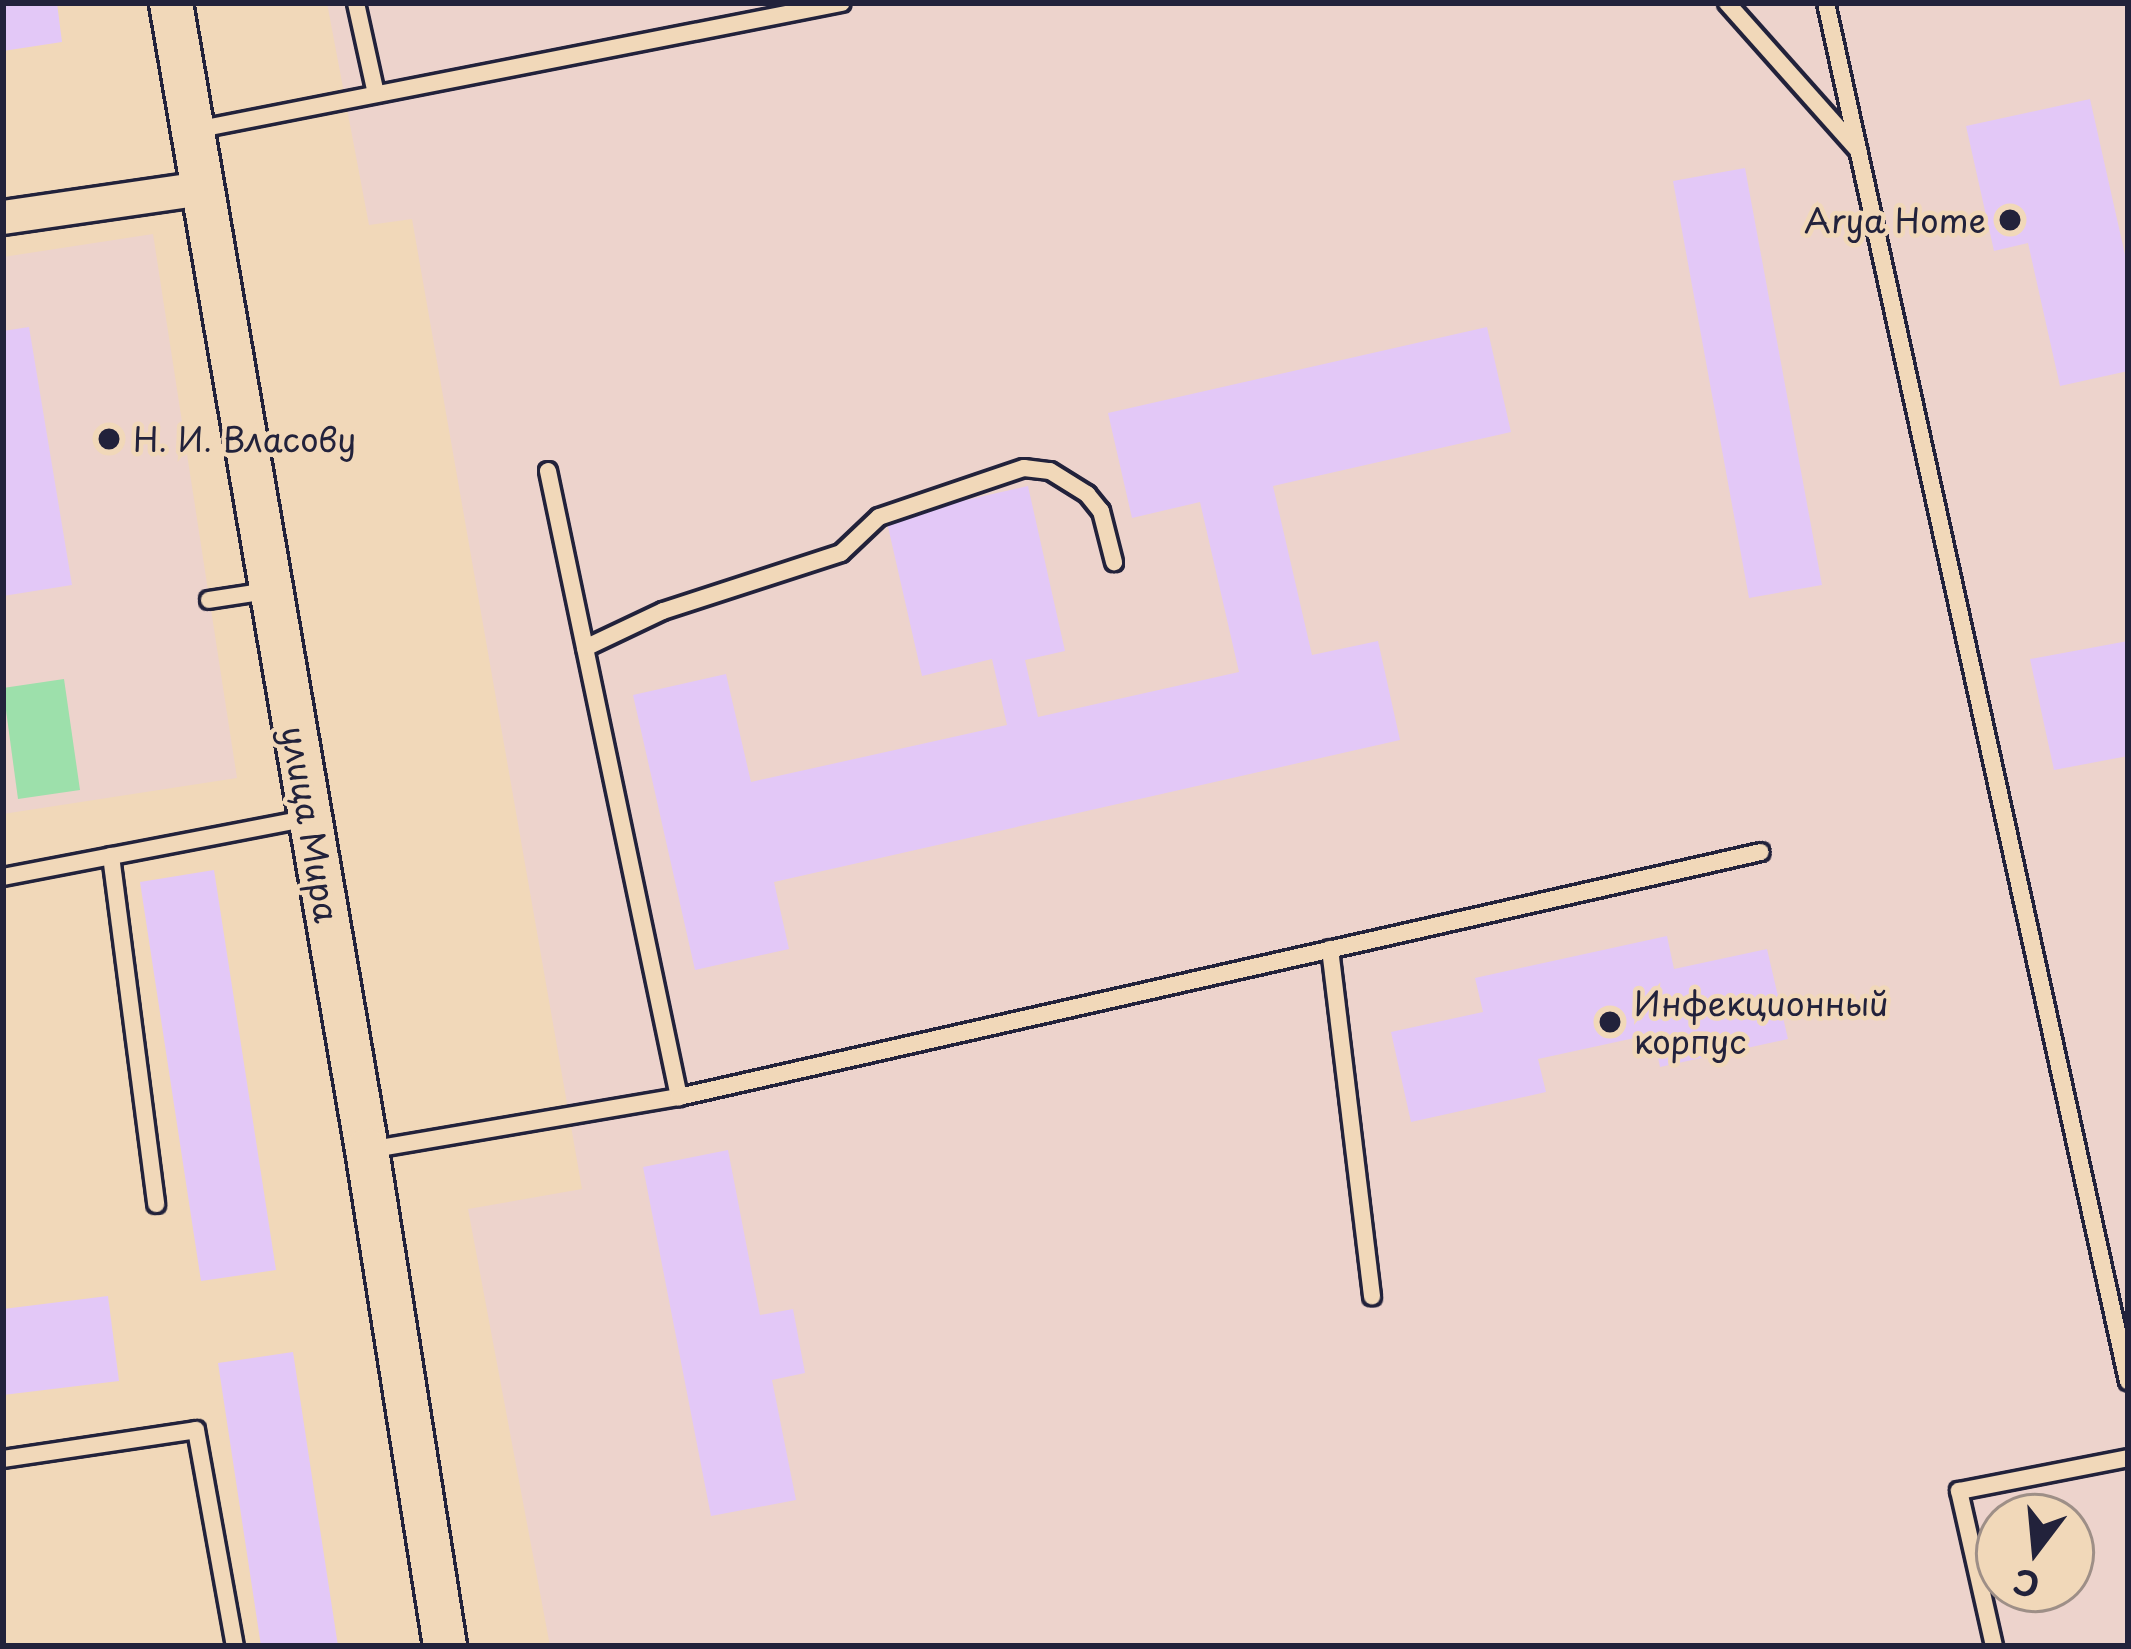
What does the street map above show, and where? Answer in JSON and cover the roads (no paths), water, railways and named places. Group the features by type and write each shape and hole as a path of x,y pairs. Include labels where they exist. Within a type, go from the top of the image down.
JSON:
{"street":[{"name":"улица Мира","path":"171,3 368,1150 445,1646"},
{"path":"3,217 202,188"}],"lane":[{"path":"356,3 376,94"},
{"path":"192,131 842,3"},
{"path":"1726,3 1861,153"},
{"path":"1826,3 2128,1381"},
{"path":"585,648 663,611 841,553 879,517 1024,468 1050,471 1087,494 1101,511 1114,562"},
{"path":"548,471 679,1097"},
{"path":"209,600 271,590"},
{"path":"3,877 310,818"},
{"path":"368,1150 679,1097 1761,853"},
{"path":"111,856 157,1204"},
{"path":"1330,950 1372,1296"},
{"path":"3,1459 196,1430 236,1646"},
{"path":"1994,1646 1959,1491 2128,1458"}],"place":[{"name":"Arya Home","path":"2010,220"},
{"name":"Н. И. Власову","path":"109,439"},
{"name":"Инфекционный корпус","path":"1610,1022"}]}
